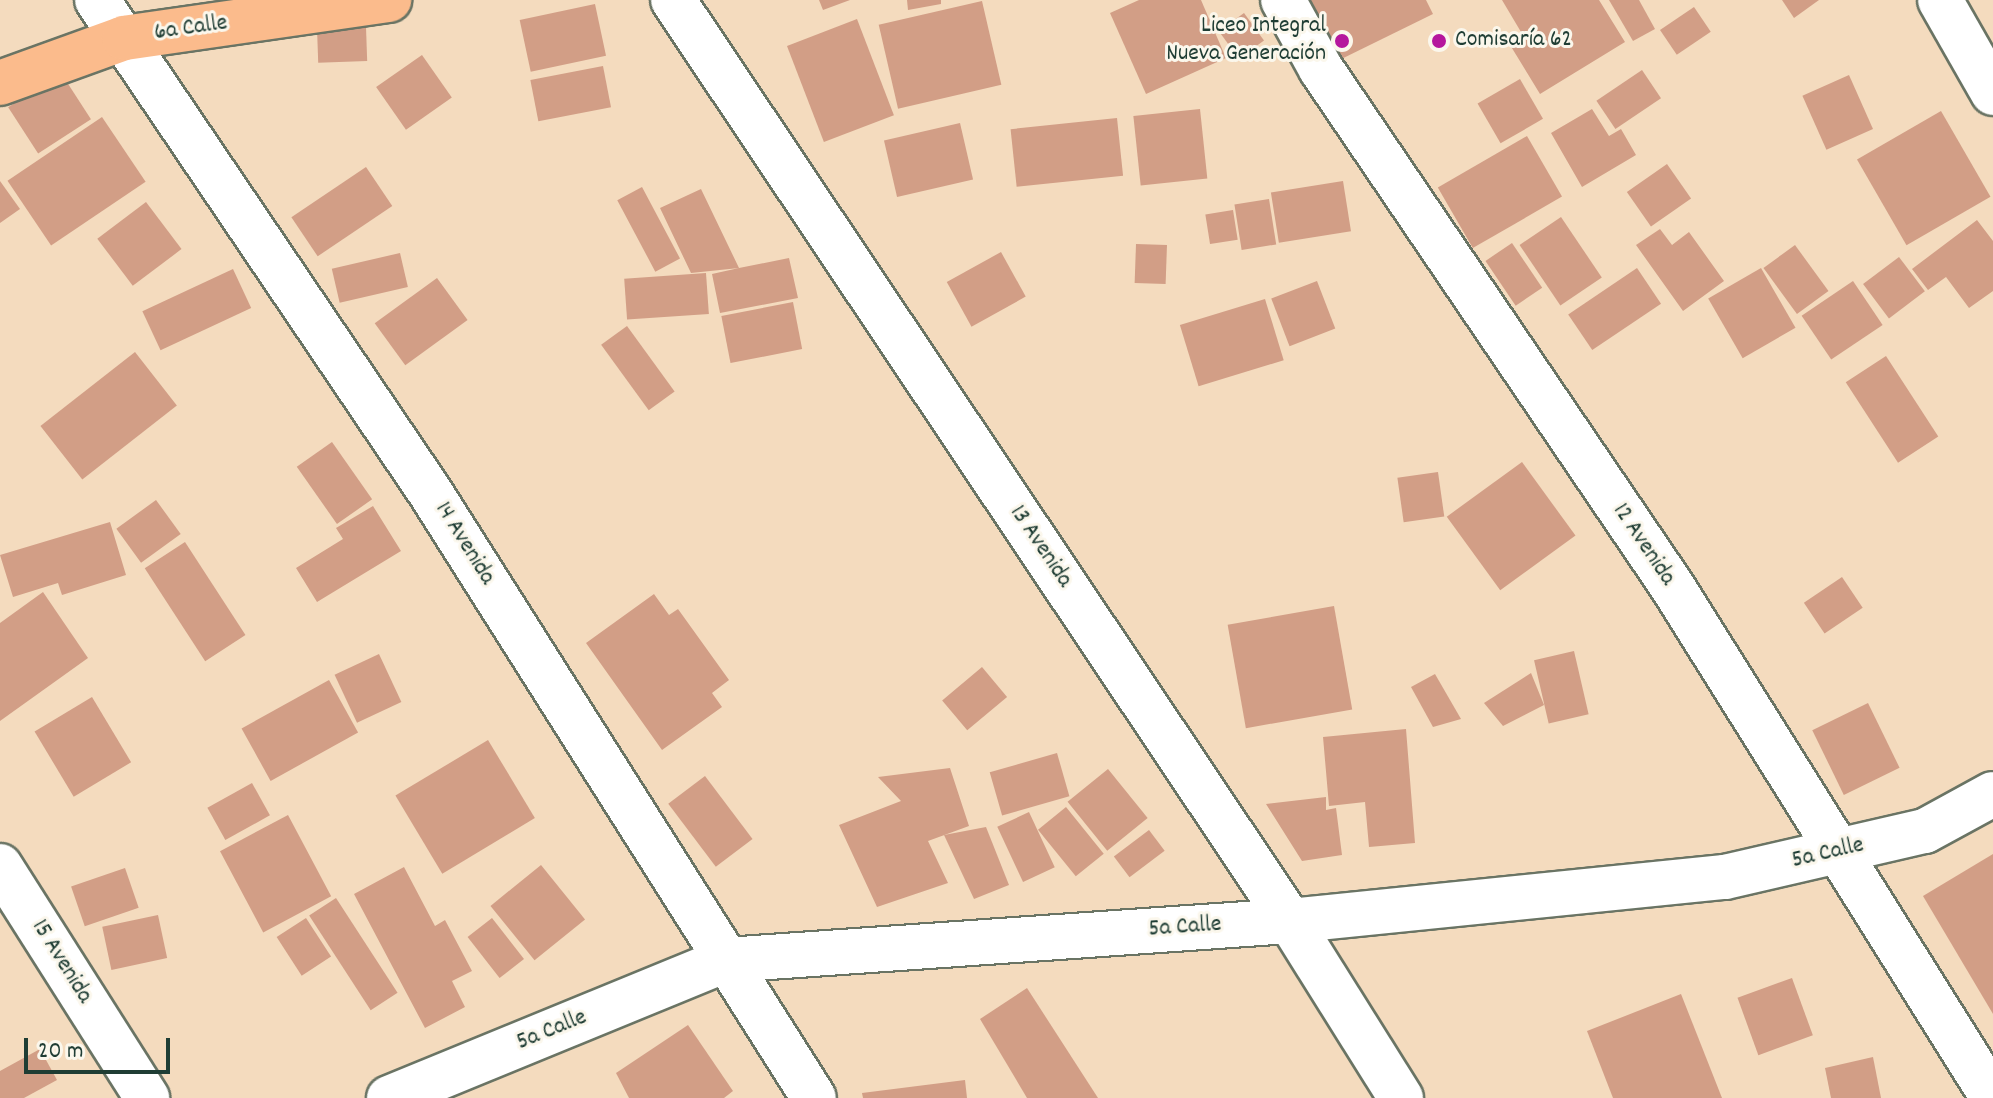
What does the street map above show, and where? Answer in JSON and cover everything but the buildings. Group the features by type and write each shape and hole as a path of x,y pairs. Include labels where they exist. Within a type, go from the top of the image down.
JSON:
{"main road":[{"name":"6a Calle","path":"0,83 124,38 389,0"}],"street":[{"name":"14 Avenida","path":"97,0 430,492 814,1098"},
{"name":"13 Avenida","path":"673,0 1290,921 1401,1098"},
{"name":"12 Avenida","path":"1283,0 1321,69 1672,586 1993,1098"},
{"path":"1940,0 1993,93"},
{"name":"5a Calle","path":"389,1098 726,960 1290,921 1725,877 1925,831 1993,794"},
{"name":"15 Avenida","path":"0,866 147,1098"}],"place":[{"name":"Liceo Integral Nueva Generación","path":"1342,41"},
{"name":"Comisaría 62","path":"1439,41"}]}
